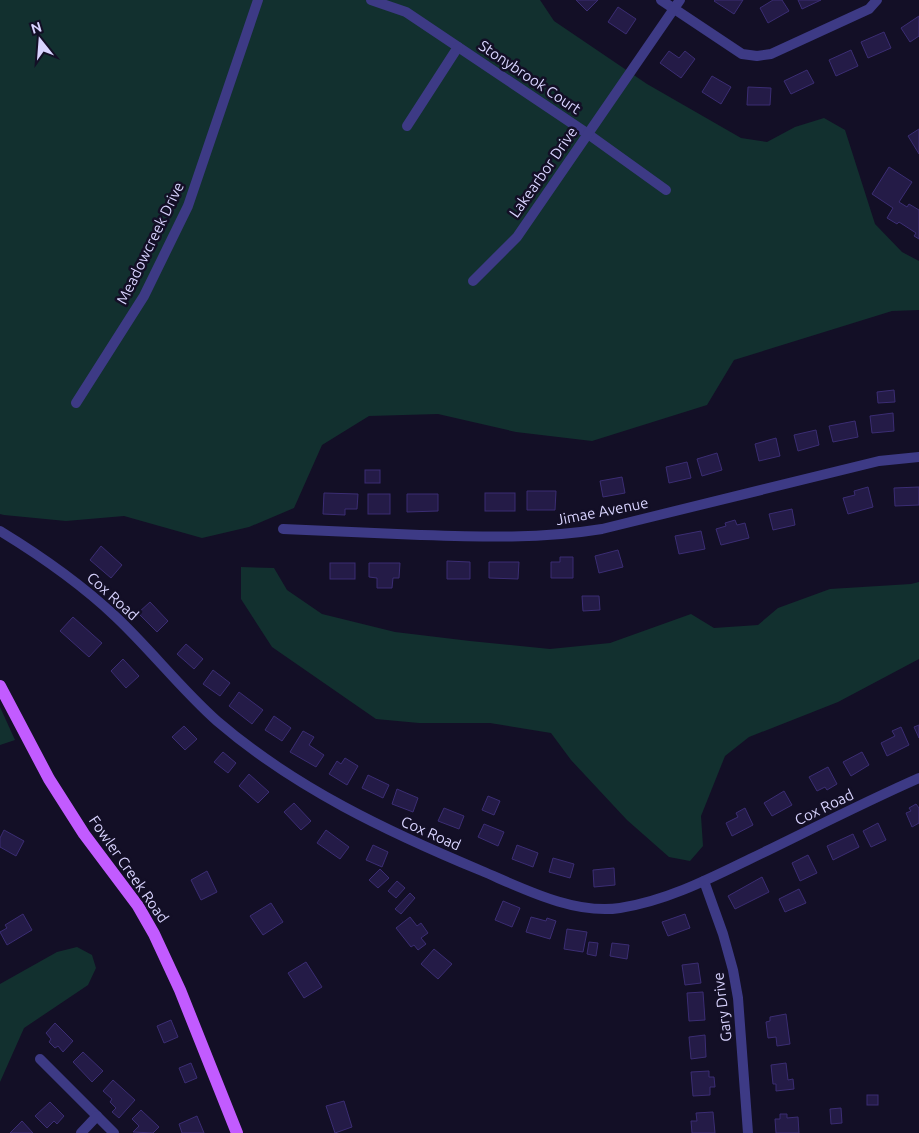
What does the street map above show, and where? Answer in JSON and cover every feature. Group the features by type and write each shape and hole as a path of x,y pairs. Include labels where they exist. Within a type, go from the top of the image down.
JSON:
{"main road":[{"name":"Fowler Creek Road","path":"0,686 49,779 84,834 138,906 154,934 180,990 237,1133"}],"street":[{"name":"Meadowcreek Drive","path":"76,403 144,296 188,206 258,0"},
{"name":"Stonybrook Court","path":"371,0 406,12 588,134 666,190"},
{"path":"661,0 742,54 757,56 771,54 868,9 877,0"},
{"name":"Lakearbor Drive","path":"473,280 517,236 680,0"},
{"path":"407,126 458,47"},
{"name":"Jimae Avenue","path":"284,529 496,538 570,534 602,529 879,461 919,458"},
{"name":"Cox Road","path":"0,531 78,584 117,619 194,700 220,723 294,777 351,812 421,846 534,893 562,902 582,906 617,908 647,902 704,881 919,778"},
{"name":"Gary Drive","path":"704,881 723,934 733,970 738,998 748,1133"},
{"path":"40,1059 114,1133"},
{"path":"81,1133 97,1116"}],"green space":[{"path":"0,0 540,0 554,21 647,84 741,138 767,142 795,127 824,118 845,130 875,224 902,252 919,261 919,310 892,311 734,360 707,405 592,441 516,432 438,414 369,416 322,445 294,508 249,527 202,538 124,516 66,521 0,514"},
{"path":"241,567 274,568 287,590 322,614 395,632 550,649 610,643 691,614 714,628 758,625 778,608 830,589 919,582 919,659 838,702 749,737 725,756 701,816 703,846 690,861 669,857 627,820 571,760 551,733 490,723 419,723 376,719 272,647 241,599"},
{"path":"0,707 15,740 0,745"},
{"path":"77,947 92,955 96,968 88,985 24,1028 0,1082 0,984 57,952"}],"building":[{"path":"576,0 598,0 587,11"},
{"path":"715,0 743,0 734,14"},
{"path":"773,0 782,0 789,11 768,23 760,8"},
{"path":"798,0 821,0 802,9"},
{"path":"618,7 636,19 626,34 608,22"},
{"path":"919,16 919,36 910,42 901,28"},
{"path":"884,32 891,48 868,58 861,42"},
{"path":"851,50 858,66 836,76 829,60"},
{"path":"669,51 679,58 685,51 695,59 681,78 660,63"},
{"path":"807,70 814,83 791,94 784,81"},
{"path":"712,76 731,87 721,104 702,92"},
{"path":"748,87 771,88 770,105 747,105"},
{"path":"919,129 919,154 908,136"},
{"path":"889,167 912,182 899,202 907,207 909,204 919,210 919,239 914,236 916,233 899,222 897,224 887,218 893,208 872,194"},
{"path":"894,390 895,402 878,403 877,392"},
{"path":"893,413 894,431 872,433 870,416"},
{"path":"855,421 858,437 833,442 829,426"},
{"path":"816,430 819,445 798,451 794,435"},
{"path":"776,438 780,456 759,461 755,444"},
{"path":"717,453 722,470 702,476 697,459"},
{"path":"687,462 691,478 669,483 666,467"},
{"path":"365,470 380,470 380,483 365,483"},
{"path":"622,477 625,493 603,497 600,481"},
{"path":"868,487 873,507 848,514 843,498 855,495 854,491"},
{"path":"919,487 919,505 895,506 894,488"},
{"path":"527,491 556,491 555,510 527,510"},
{"path":"324,493 358,494 357,509 345,509 345,515 323,514"},
{"path":"485,493 515,493 515,511 485,511"},
{"path":"368,494 390,494 390,514 368,514"},
{"path":"407,494 438,494 438,511 407,512"},
{"path":"792,509 795,525 773,530 769,514"},
{"path":"735,520 737,525 745,523 749,538 721,545 716,529 726,526 725,523"},
{"path":"701,531 705,549 679,554 675,536"},
{"path":"101,546 122,565 111,578 90,560"},
{"path":"618,550 623,567 599,573 595,556"},
{"path":"560,557 573,557 573,578 551,578 551,562 560,562"},
{"path":"447,561 470,562 470,579 447,579"},
{"path":"489,562 519,562 518,579 489,578"},
{"path":"330,563 355,563 355,579 330,579"},
{"path":"369,563 400,563 399,578 393,578 392,588 377,588 377,578 369,577"},
{"path":"582,596 599,596 600,610 583,611"},
{"path":"150,602 168,621 157,632 138,613"},
{"path":"73,617 102,643 89,657 60,631"},
{"path":"186,644 203,659 194,669 177,654"},
{"path":"123,659 139,676 126,688 111,671"},
{"path":"213,670 230,683 220,696 203,684"},
{"path":"239,692 263,710 252,724 229,706"},
{"path":"274,716 291,728 282,741 265,730"},
{"path":"919,725 919,738 914,727"},
{"path":"184,726 197,739 185,750 172,737"},
{"path":"901,727 909,745 887,756 881,743 895,736 892,731"},
{"path":"303,731 314,737 309,745 324,755 316,767 290,752"},
{"path":"223,752 236,763 228,773 214,762"},
{"path":"862,752 869,765 851,776 843,762"},
{"path":"345,758 358,766 347,785 329,774 337,761 341,764"},
{"path":"828,767 837,784 827,790 825,787 817,791 809,777"},
{"path":"249,774 269,792 258,803 239,786"},
{"path":"368,775 389,785 383,798 362,788"},
{"path":"397,789 418,798 413,812 392,804"},
{"path":"784,791 792,805 772,816 764,803"},
{"path":"488,796 500,801 494,815 482,810"},
{"path":"294,803 311,821 301,830 284,812"},
{"path":"916,804 919,808 919,823 912,827 906,813 911,811 909,808"},
{"path":"444,808 464,816 459,829 438,821"},
{"path":"745,808 753,825 732,836 726,823 738,817 736,813"},
{"path":"878,823 886,840 871,847 863,831"},
{"path":"484,824 504,832 498,846 478,837"},
{"path":"4,830 24,841 16,856 0,847 0,838"},
{"path":"326,830 349,847 340,859 317,843"},
{"path":"853,834 859,847 833,860 827,846"},
{"path":"373,845 388,852 382,867 366,860"},
{"path":"517,845 538,853 533,867 512,859"},
{"path":"808,855 817,873 800,881 792,863"},
{"path":"553,858 574,864 570,878 549,872"},
{"path":"614,868 615,885 594,887 593,870"},
{"path":"380,869 389,878 378,888 369,880"},
{"path":"207,871 217,892 201,900 191,880"},
{"path":"762,877 769,892 735,909 728,896"},
{"path":"397,881 405,888 396,898 388,891"},
{"path":"799,889 806,903 785,912 779,899"},
{"path":"410,893 415,898 401,914 395,909"},
{"path":"503,901 520,908 512,927 495,920"},
{"path":"271,903 283,922 263,935 250,916"},
{"path":"23,914 32,930 7,945 0,932 7,928 5,925"},
{"path":"685,914 690,928 668,936 662,922"},
{"path":"410,917 417,926 421,923 428,933 421,938 426,944 418,950 414,945 411,947 396,928"},
{"path":"531,917 546,921 547,918 556,921 550,939 526,932"},
{"path":"567,929 587,932 583,952 564,949"},
{"path":"589,942 598,943 596,956 587,954"},
{"path":"612,943 629,945 627,959 610,956"},
{"path":"434,949 452,964 438,979 421,964"},
{"path":"306,962 322,987 304,998 288,973"},
{"path":"698,963 701,983 685,985 682,965"},
{"path":"703,992 705,1020 689,1021 687,993"},
{"path":"786,1014 790,1044 777,1046 776,1037 768,1038 766,1022 770,1021 770,1017"},
{"path":"171,1020 178,1037 164,1043 157,1026"},
{"path":"55,1023 73,1041 63,1052 58,1046 55,1048 49,1042 51,1039 46,1033"},
{"path":"705,1035 706,1057 691,1059 689,1037"},
{"path":"83,1052 103,1071 92,1082 73,1062"},
{"path":"191,1063 197,1078 185,1083 179,1068"},
{"path":"786,1063 788,1080 793,1079 794,1089 776,1091 776,1084 773,1084 771,1065"},
{"path":"709,1071 709,1077 714,1077 715,1087 710,1087 710,1095 693,1096 691,1072"},
{"path":"113,1080 135,1100 119,1118 112,1112 116,1108 110,1102 112,1099 103,1091"},
{"path":"867,1095 878,1095 878,1105 867,1105"},
{"path":"344,1101 352,1127 335,1133 326,1106"},
{"path":"50,1102 64,1116 57,1124 54,1121 47,1128 35,1116"},
{"path":"841,1108 842,1123 831,1124 830,1109"},
{"path":"141,1110 159,1127 153,1133 133,1132 139,1126 132,1119"},
{"path":"713,1112 715,1133 692,1133 691,1121 697,1121 696,1113"},
{"path":"780,1114 787,1114 787,1118 798,1117 799,1133 776,1133 775,1119 780,1119"},
{"path":"197,1116 204,1133 182,1133 179,1124"},
{"path":"22,1121 33,1133 10,1133"}]}
